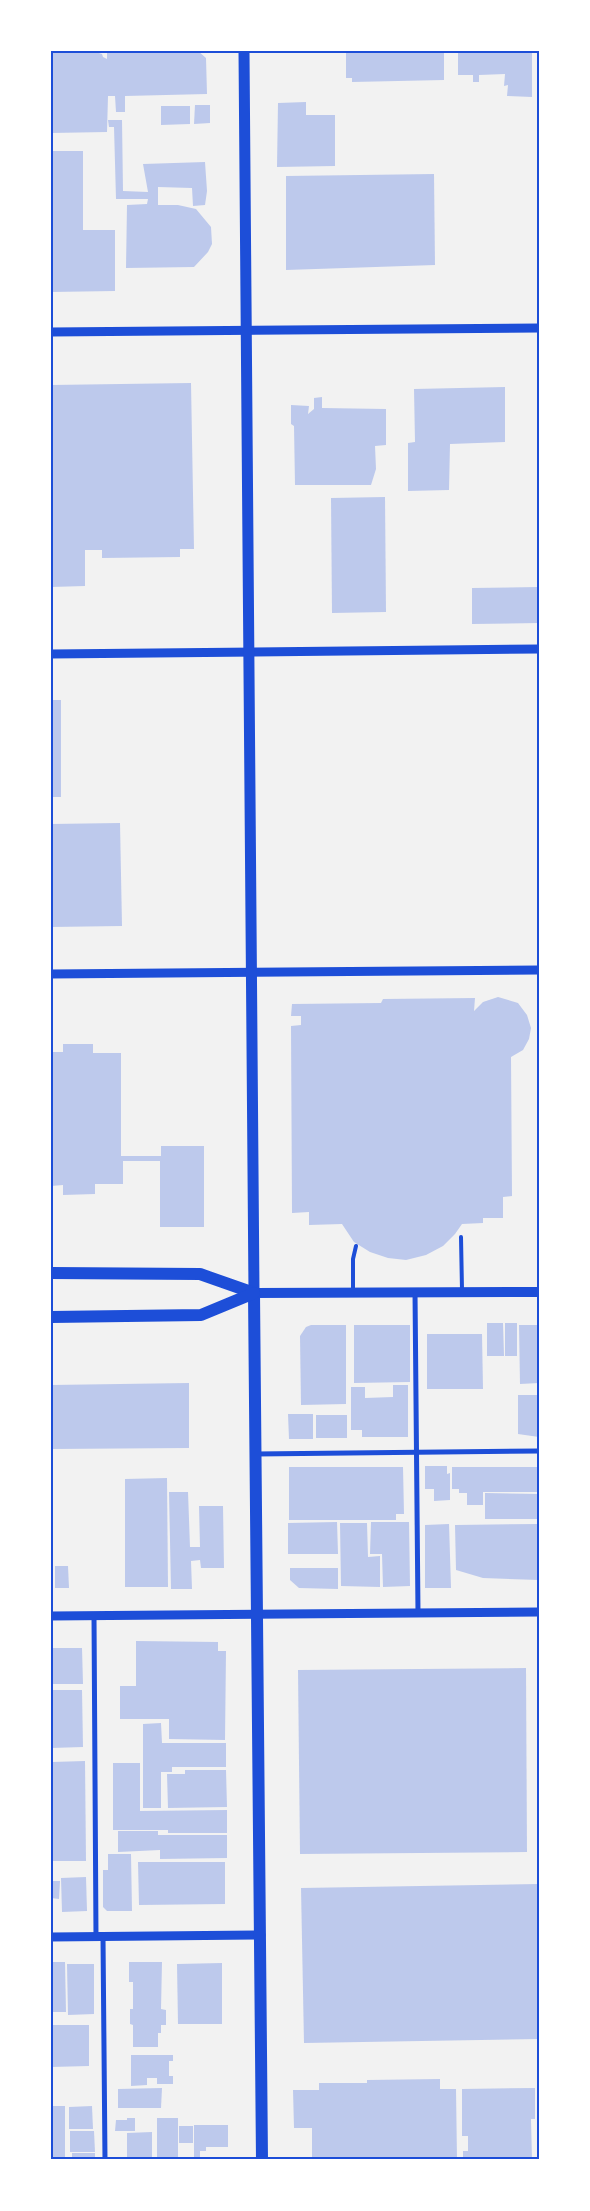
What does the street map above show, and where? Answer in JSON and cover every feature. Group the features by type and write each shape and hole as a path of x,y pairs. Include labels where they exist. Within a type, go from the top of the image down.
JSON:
{"highway":[{"path":"51,1273 200,1274 254,1293"},
{"path":"51,1317 201,1315 254,1293"},
{"path":"254,1293 262,2160"}],"main road":[{"path":"244,51 254,1293 539,1292"}],"street":[{"path":"51,332 539,328"},
{"path":"51,654 539,650"},
{"path":"51,974 539,970"},
{"path":"415,1292 418,1613"},
{"path":"255,1454 539,1451"},
{"path":"51,1616 539,1612"},
{"path":"94,1616 105,2160"},
{"path":"51,1937 261,1936"}],"lane":[{"path":"461,1237 462,1292"},
{"path":"353,1293 353,1259 356,1246"}],"building":[{"path":"51,51 98,51 107,59 107,51 198,51 206,58 207,94 125,96 125,112 116,112 115,96 108,96 107,132 51,133"},
{"path":"346,51 444,51 444,80 352,82 352,78 346,78"},
{"path":"458,51 532,51 532,97 507,96 508,85 504,86 505,74 479,75 479,82 473,82 473,75 458,75"},
{"path":"306,102 306,115 335,115 335,166 277,167 278,103"},
{"path":"195,105 210,105 210,123 194,124"},
{"path":"161,106 190,106 190,124 161,125"},
{"path":"108,120 122,120 123,191 148,192 143,164 205,162 207,191 205,205 193,206 192,188 158,187 158,205 178,205 196,209 211,227 212,244 208,252 194,267 126,268 127,205 147,204 148,199 116,199 114,127 109,127"},
{"path":"51,151 83,151 83,230 115,230 115,291 51,292"},
{"path":"434,174 435,265 286,270 286,176"},
{"path":"191,383 194,549 180,549 180,557 102,558 102,550 85,550 85,586 51,587 51,385"},
{"path":"505,387 505,442 450,444 449,490 408,491 408,443 415,442 414,389"},
{"path":"322,397 322,408 386,409 386,445 375,446 376,469 371,485 295,485 294,426 291,424 291,405 309,406 308,414 314,409 314,398"},
{"path":"385,497 386,612 332,613 331,498"},
{"path":"539,587 539,623 472,624 472,588"},
{"path":"51,700 61,700 61,797 51,797"},
{"path":"120,823 122,926 51,927 51,824"},
{"path":"498,997 518,1003 527,1015 531,1028 529,1039 523,1050 511,1057 512,1196 503,1197 503,1218 483,1218 483,1223 462,1224 443,1246 426,1255 406,1260 388,1258 370,1252 354,1242 342,1224 309,1225 309,1212 292,1213 291,1026 301,1025 301,1016 291,1016 292,1004 381,1003 383,999 475,998 474,1011 483,1002"},
{"path":"63,1044 93,1044 93,1053 121,1053 121,1156 161,1156 161,1146 204,1146 204,1227 160,1227 160,1161 123,1161 123,1184 95,1184 95,1194 63,1195 63,1185 51,1186 51,1052 63,1052"},
{"path":"487,1323 503,1323 504,1356 487,1356"},
{"path":"505,1323 517,1323 517,1356 505,1356"},
{"path":"311,1325 346,1325 346,1404 301,1405 300,1336 306,1327"},
{"path":"354,1325 410,1325 410,1382 354,1383"},
{"path":"519,1325 539,1325 539,1383 520,1384"},
{"path":"427,1334 482,1334 483,1389 427,1389"},
{"path":"189,1383 189,1448 51,1449 51,1385"},
{"path":"393,1385 408,1385 408,1437 362,1437 362,1430 351,1430 351,1387 365,1387 365,1398 393,1397"},
{"path":"518,1395 539,1395 539,1437 518,1434"},
{"path":"288,1414 313,1414 313,1439 289,1439"},
{"path":"316,1415 347,1415 347,1438 316,1438"},
{"path":"425,1466 447,1466 447,1474 450,1473 450,1500 434,1501 434,1489 425,1489"},
{"path":"289,1467 403,1467 404,1514 396,1514 396,1520 289,1520"},
{"path":"452,1467 539,1467 539,1492 483,1492 483,1505 467,1505 467,1493 459,1493 459,1489 452,1489"},
{"path":"167,1478 168,1587 125,1587 125,1479"},
{"path":"169,1492 188,1492 190,1547 200,1547 199,1506 223,1506 224,1568 201,1568 200,1560 191,1561 192,1589 171,1589"},
{"path":"485,1493 539,1494 539,1519 485,1519"},
{"path":"337,1522 338,1554 288,1554 288,1523"},
{"path":"371,1522 409,1522 410,1586 383,1587 382,1554 370,1554"},
{"path":"340,1523 367,1523 368,1557 380,1556 380,1587 341,1586"},
{"path":"449,1524 451,1588 425,1588 425,1525"},
{"path":"539,1524 539,1580 483,1578 456,1570 455,1525"},
{"path":"55,1566 68,1566 69,1588 55,1588"},
{"path":"290,1568 338,1568 338,1589 299,1588 290,1580"},
{"path":"136,1641 218,1642 218,1651 226,1651 225,1740 169,1739 169,1719 120,1719 120,1686 136,1686"},
{"path":"51,1648 82,1648 83,1684 51,1684"},
{"path":"526,1668 527,1852 300,1854 298,1670"},
{"path":"51,1690 82,1690 83,1747 51,1748"},
{"path":"161,1723 162,1743 226,1743 226,1767 172,1767 172,1772 161,1772 161,1808 143,1808 143,1724"},
{"path":"85,1761 86,1861 51,1861 52,1762"},
{"path":"113,1763 140,1763 140,1811 227,1810 227,1833 168,1833 168,1830 113,1830"},
{"path":"185,1770 226,1770 227,1807 168,1808 167,1774 185,1774"},
{"path":"118,1831 158,1831 158,1835 227,1835 227,1858 160,1859 160,1850 118,1852"},
{"path":"108,1854 131,1854 132,1911 107,1911 103,1907 103,1870 108,1870"},
{"path":"138,1862 225,1862 225,1904 139,1905"},
{"path":"86,1877 87,1911 62,1912 61,1878"},
{"path":"51,1881 60,1881 59,1899 51,1898"},
{"path":"539,1884 539,2039 304,2043 301,1888"},
{"path":"51,1962 65,1962 66,2012 51,2012"},
{"path":"129,1962 162,1962 161,2009 166,2010 166,2025 161,2025 161,2033 158,2033 158,2047 133,2047 133,2025 130,2024 130,2009 133,2009 133,1982 129,1982"},
{"path":"222,1963 222,2024 178,2024 177,1964"},
{"path":"67,1964 94,1964 94,2014 68,2015"},
{"path":"51,2025 89,2025 89,2066 51,2067"},
{"path":"131,2055 173,2055 173,2061 169,2061 169,2076 173,2076 173,2084 157,2084 157,2078 147,2078 147,2085 131,2086"},
{"path":"440,2079 440,2089 456,2089 457,2160 312,2160 312,2128 294,2128 293,2090 319,2090 319,2083 367,2083 367,2080"},
{"path":"162,2088 161,2108 118,2108 118,2089"},
{"path":"535,2088 535,2119 531,2119 532,2160 463,2160 463,2151 468,2151 468,2136 462,2136 462,2089"},
{"path":"51,2106 65,2106 65,2160 51,2160"},
{"path":"92,2106 93,2129 69,2129 69,2107"},
{"path":"127,2118 135,2118 135,2131 115,2131 116,2120 127,2120"},
{"path":"157,2118 178,2118 178,2160 157,2160"},
{"path":"194,2125 228,2125 228,2147 206,2147 206,2151 200,2151 200,2160 194,2160"},
{"path":"179,2126 193,2126 193,2143 179,2143"},
{"path":"70,2131 94,2131 95,2152 70,2152"},
{"path":"152,2132 152,2159 127,2159 127,2133"},
{"path":"72,2153 95,2153 95,2160 72,2160"}]}
